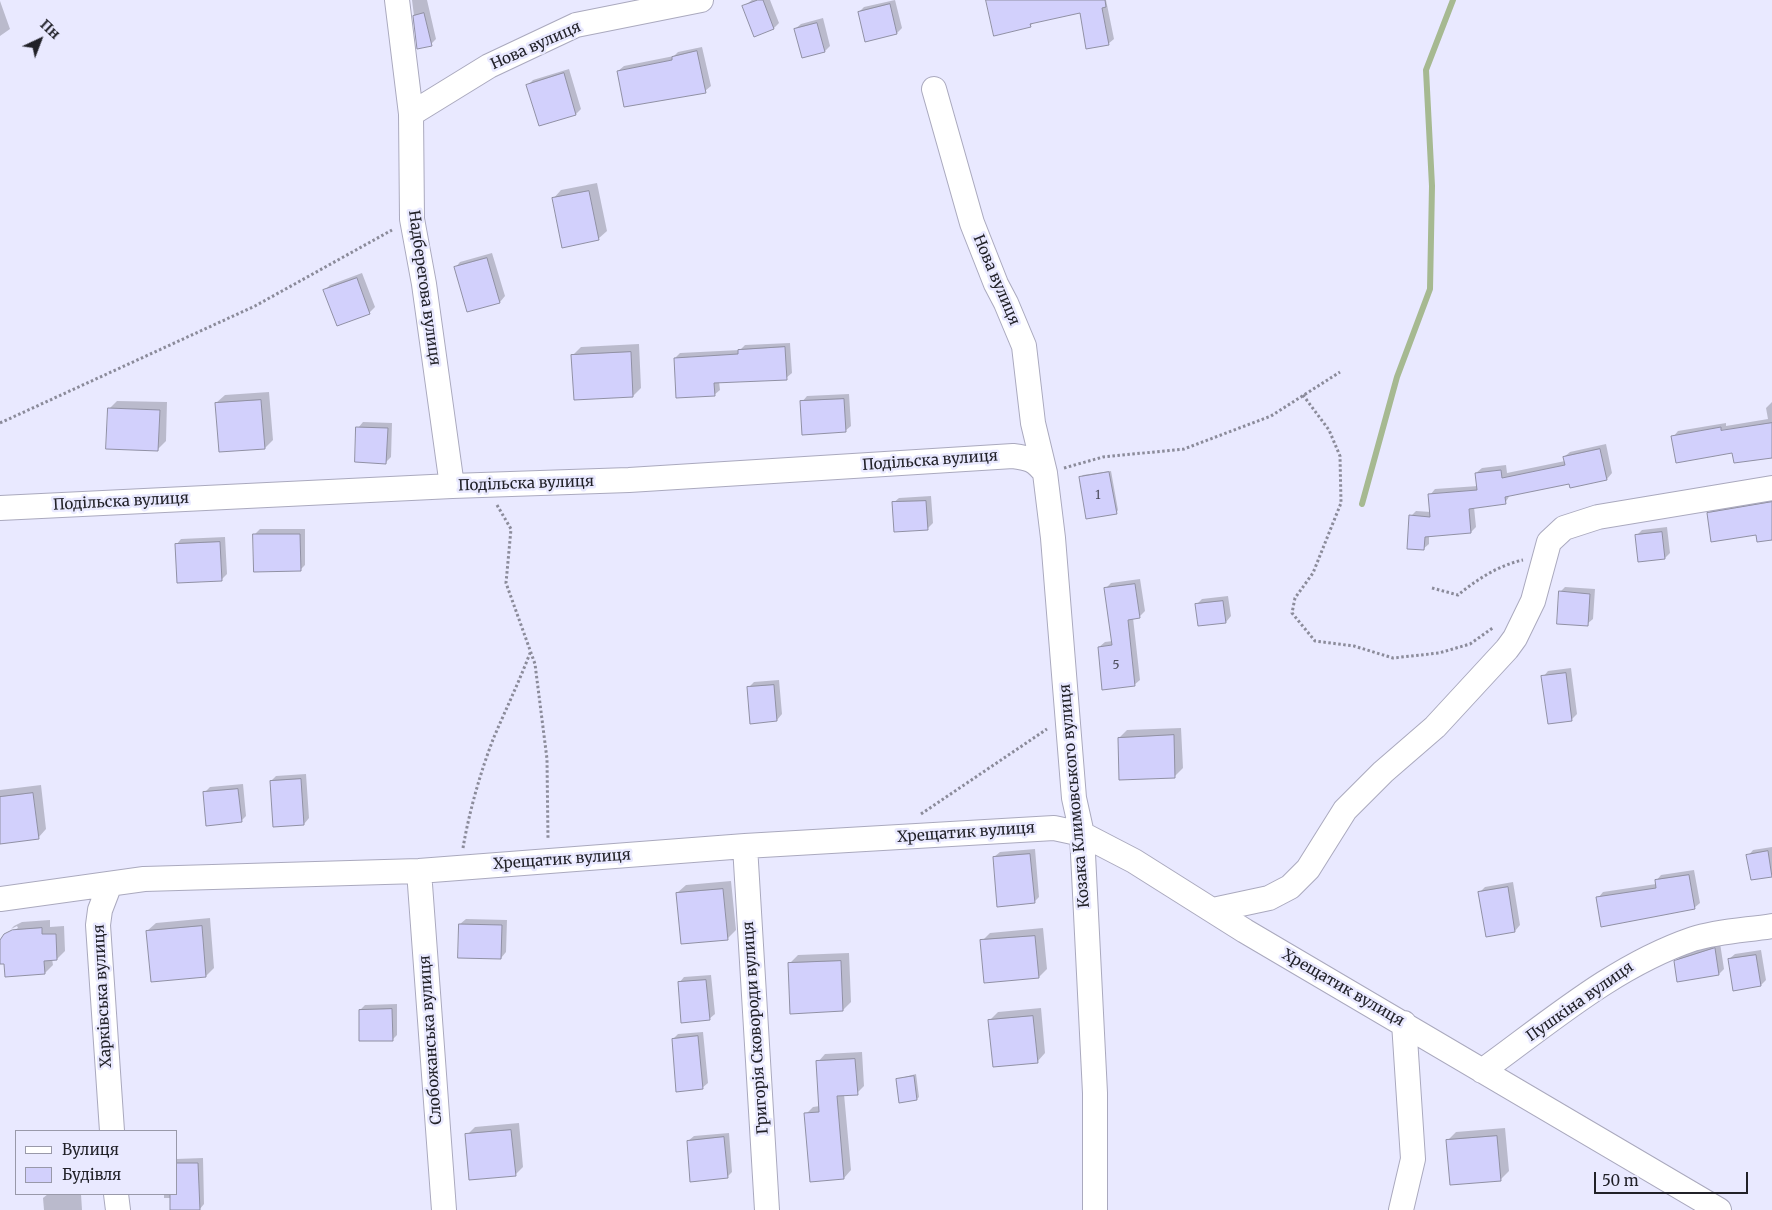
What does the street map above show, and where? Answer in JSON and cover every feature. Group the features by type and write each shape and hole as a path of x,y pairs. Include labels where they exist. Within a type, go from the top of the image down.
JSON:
{"street":[{"name":"Надберегова вулиця","path":"397,0 411,114 412,219 424,284 452,486"},
{"name":"Нова вулиця","path":"411,114 489,66 576,25 701,0"},
{"name":"Нова вулиця","path":"934,89 972,223 996,284 1024,346 1033,423 1045,473"},
{"name":"Подільска вулиця","path":"0,508 452,486 629,480 1013,456 1029,458 1037,463 1045,473"},
{"name":"Козака Климовського вулиця","path":"1045,473 1053,538 1074,798 1082,834 1095,1093 1095,1210"},
{"path":"1212,910 1268,898 1290,887 1308,869 1345,810 1383,772 1435,727 1508,649 1516,638 1533,601 1543,557 1549,542 1564,528 1598,517 1772,488"},
{"name":"Хрещатик вулиця","path":"110,884 144,880 419,871 745,846 1054,828 1082,834 1134,860 1212,910 1719,1210"},
{"name":"Григорія Сковороди вулиця","path":"745,846 767,1210"},
{"name":"Слобожанська вулиця","path":"419,871 444,1210"},
{"path":"0,899 110,884"},
{"name":"Харківська вулиця","path":"110,884 102,904 98,925 112,1130"},
{"name":"Пушкіна вулиця","path":"1482,1071 1614,976 1645,958 1696,938 1772,926"},
{"path":"1401,1210 1413,1159 1404,1023"},
{"path":"116,1195 118,1210"}],"path":[{"path":"0,423 255,306 412,219"},
{"path":"1045,473 1103,457 1184,449 1270,416 1340,372"},
{"path":"1303,395 1329,430 1340,456 1341,503 1313,573 1295,598 1292,613 1315,641 1354,646 1393,658 1439,653 1470,644 1502,622"},
{"path":"496,503 511,529 506,583 535,664 547,759 547,862"},
{"path":"1432,588 1458,595 1472,583 1512,562 1543,557"},
{"path":"460,868 467,827 494,738 517,689 530,652"},
{"path":"913,819 977,778 1067,714"}],"building":[{"path":"763,0 774,29 754,37 742,6"},
{"path":"986,0 1105,0 1106,7 1102,8 1109,45 1086,49 1080,13 1030,24 1031,27 994,36"},
{"path":"890,4 897,34 865,42 858,12"},
{"path":"424,13 432,46 417,49 413,16"},
{"path":"817,23 825,52 802,58 794,29"},
{"path":"697,51 706,93 624,107 617,71 672,60 672,57"},
{"path":"564,73 576,115 539,126 526,85"},
{"path":"589,191 599,240 562,248 552,198"},
{"path":"487,258 500,303 467,312 454,267"},
{"path":"357,278 370,314 337,326 323,290"},
{"path":"785,347 787,380 714,383 715,396 676,398 674,358 738,354 738,350"},
{"path":"631,352 633,397 574,400 571,355"},
{"path":"844,399 846,432 802,435 800,401"},
{"path":"261,400 265,449 219,452 215,403"},
{"path":"108,408 160,410 158,451 106,449"},
{"path":"1772,423 1772,458 1734,463 1732,453 1676,463 1671,436 1721,427 1721,430"},
{"path":"356,427 388,428 386,464 355,462"},
{"path":"1600,449 1607,480 1570,488 1569,484 1505,497 1506,504 1469,509 1471,533 1425,537 1424,550 1407,549 1409,515 1430,517 1428,494 1477,490 1475,473 1501,470 1502,478 1565,465 1563,457"},
{"path":"1109,472 1117,514 1086,519 1079,477"},
{"path":"926,501 928,530 894,532 892,502"},
{"path":"1772,502 1772,540 1757,542 1756,535 1711,542 1707,513"},
{"path":"1662,532 1665,559 1638,562 1635,535"},
{"path":"253,534 300,534 301,571 254,572"},
{"path":"220,542 222,581 177,583 175,544"},
{"path":"1135,584 1140,618 1128,620 1135,686 1102,690 1098,647 1112,645 1104,588"},
{"path":"1559,591 1590,594 1588,626 1557,624"},
{"path":"1223,601 1226,623 1198,626 1195,604"},
{"path":"1566,673 1572,721 1548,724 1541,676"},
{"path":"774,685 777,721 750,724 747,687"},
{"path":"1174,735 1175,778 1119,780 1118,738"},
{"path":"301,779 304,825 273,827 270,781"},
{"path":"238,789 242,822 206,826 203,792"},
{"path":"33,793 39,839 0,844 0,797"},
{"path":"1768,851 1772,877 1751,880 1746,855"},
{"path":"1030,854 1035,903 997,907 993,857"},
{"path":"1689,875 1695,909 1601,927 1596,897 1656,888 1655,880"},
{"path":"1508,887 1515,932 1486,937 1478,892"},
{"path":"723,889 728,940 681,944 676,893"},
{"path":"459,924 502,925 501,959 458,958"},
{"path":"202,926 206,977 151,982 146,931"},
{"path":"42,928 42,934 56,934 57,960 44,961 45,974 5,977 4,964 0,964 0,940 4,934 12,930"},
{"path":"1035,936 1039,978 984,983 980,940"},
{"path":"1715,948 1719,975 1677,982 1674,961"},
{"path":"1756,955 1761,986 1733,991 1728,959"},
{"path":"841,961 843,1011 790,1014 788,963"},
{"path":"706,980 710,1020 681,1023 678,982"},
{"path":"392,1009 393,1041 359,1041 359,1010"},
{"path":"1033,1016 1038,1063 993,1067 988,1020"},
{"path":"698,1036 703,1089 676,1092 672,1039"},
{"path":"855,1059 858,1095 837,1096 844,1179 810,1182 804,1113 819,1112 816,1061"},
{"path":"914,1076 917,1100 899,1103 896,1079"},
{"path":"511,1130 516,1176 469,1180 465,1134"},
{"path":"1497,1136 1501,1181 1450,1185 1446,1140"},
{"path":"724,1137 728,1178 690,1182 687,1141"},
{"path":"178,1163 198,1163 200,1210 170,1210 170,1195 178,1195"}],"waterway":[{"path":"1362,504 1397,377 1430,289 1432,186 1426,70 1453,0"}]}
